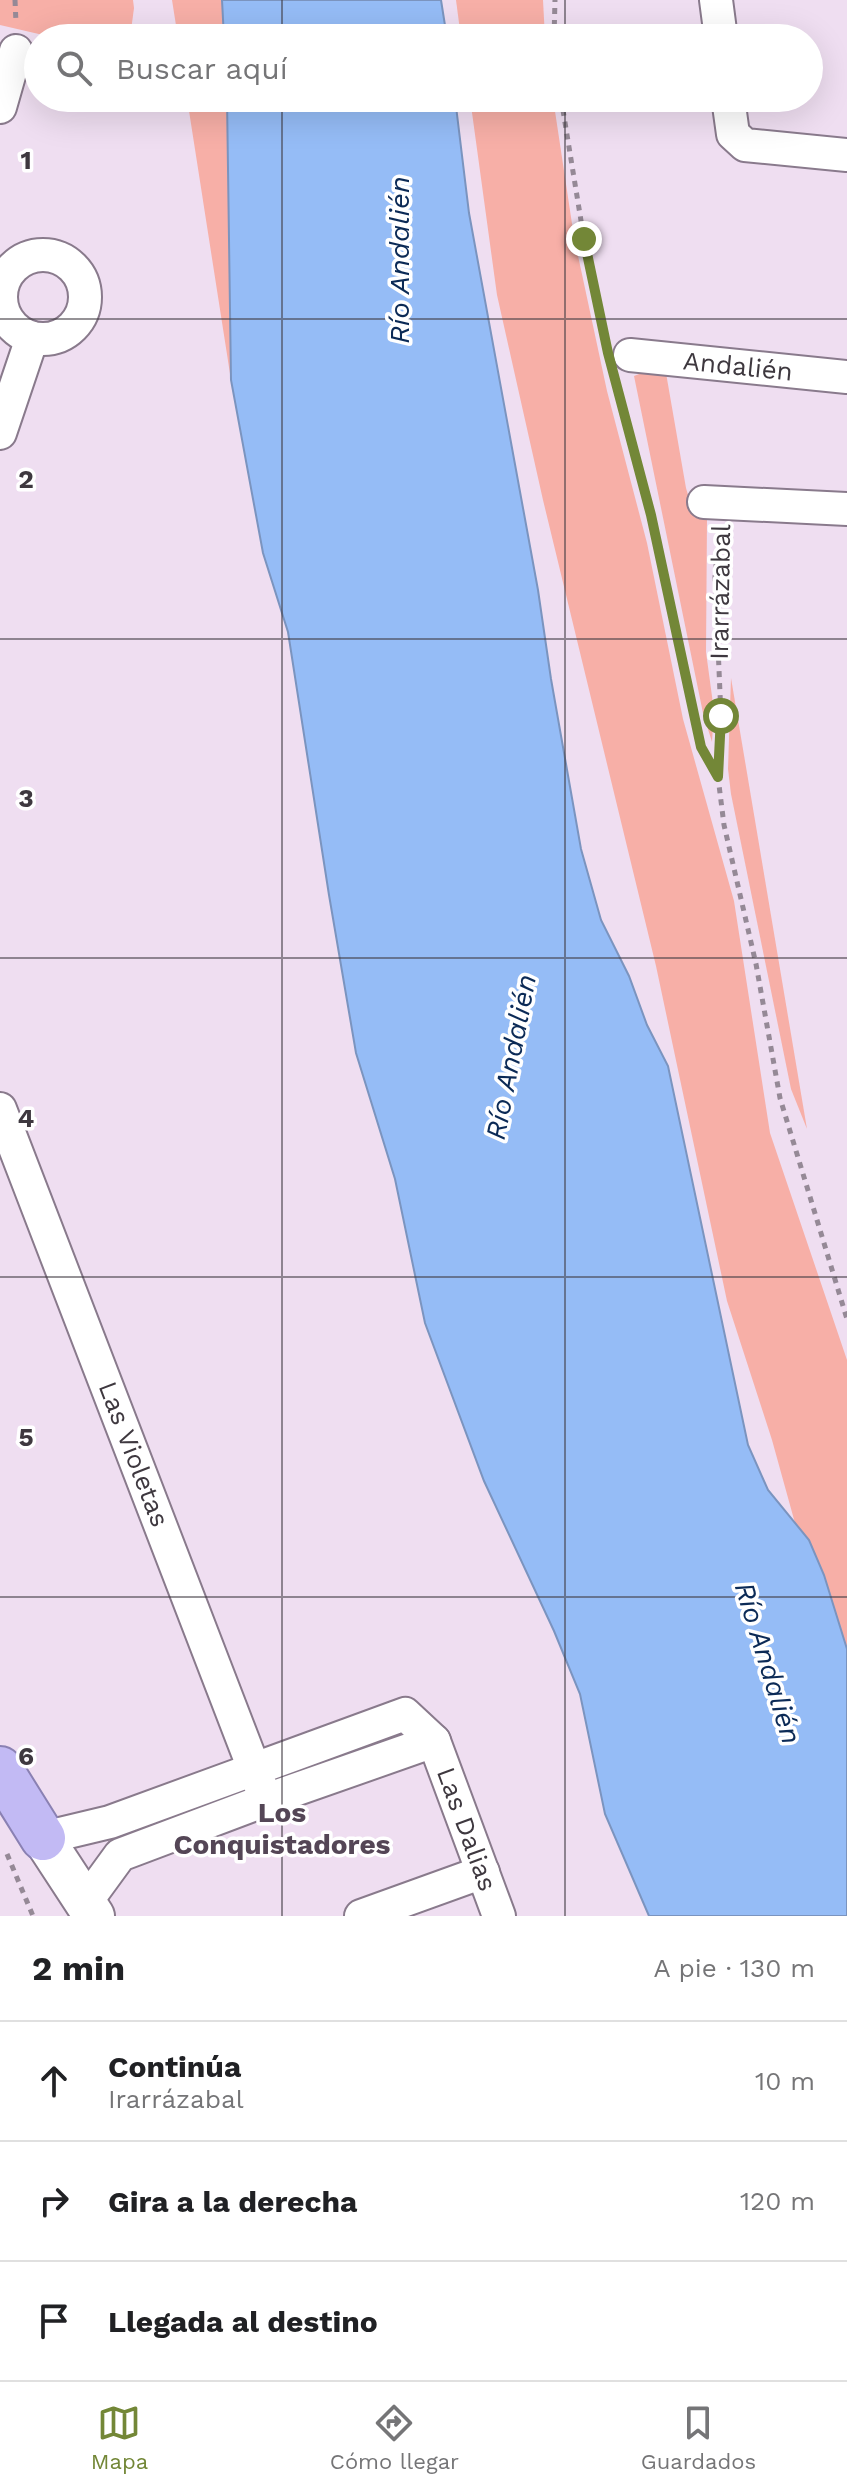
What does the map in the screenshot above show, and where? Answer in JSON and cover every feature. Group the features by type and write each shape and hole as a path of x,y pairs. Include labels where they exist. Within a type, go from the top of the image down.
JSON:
{"highway":[{"path":"0,1769 23,1842"}],"street":[{"path":"716,0 719,24"},
{"path":"0,107 16,51"},
{"path":"730,112 738,140 754,146 847,155"},
{"path":"0,433 20,330 1,301 4,269 34,256 49,255 66,262 76,272 84,289 80,317 68,331 55,337 20,330"},
{"path":"0,407 20,330"},
{"name":"Andalién","path":"616,359 847,377"},
{"path":"713,503 847,509"},
{"name":"Las Violetas","path":"0,1109 266,1800"},
{"path":"405,1714 434,1741 120,1855 89,1910 23,1842 110,1822 405,1714"},
{"name":"Las Dalias","path":"434,1741 499,1916"},
{"path":"361,1916 483,1872"}],"path":[{"path":"554,24 555,0"},
{"path":"563,112 584,239 616,359 701,747 718,777 724,825 756,964 780,1098 847,1319"},
{"name":"Irarrázabal","path":"713,503 721,716 718,777"},
{"path":"23,1842 33,1916"}],"shaded area":[{"path":"0,0 133,0 132,24 24,24 24,31 0,25"},
{"path":"172,0 222,0 223,24 176,24"},
{"path":"456,0 543,0 544,24 459,24"},
{"path":"189,112 227,112 231,380"},
{"path":"472,112 555,112 574,237 607,391 647,543 683,719 734,901 770,1133 847,1360 847,1711 772,1440 727,1301 656,966 543,500 497,295"},
{"path":"647,371 666,373 686,488 691,505 707,519 706,652 714,711 712,742 703,713 634,376"},
{"path":"731,678 807,1129 791,1089 731,794 728,769"}],"water":[{"path":"222,0 441,0 445,24 223,24"},
{"name":"Río Andalién","path":"227,112 457,112 469,213 538,590 581,849 601,920 668,1066 748,1445 768,1490 809,1540 824,1575 847,1649 847,1916 649,1916 605,1814 580,1694 484,1481 425,1323 395,1179 356,1053 288,632 263,553 231,380"}],"district":[{"name":"Los Conquistadores","path":"282,1828"}],"route":[{"path":"584,239 608,353 651,515 701,747 718,777 721,716"}]}
